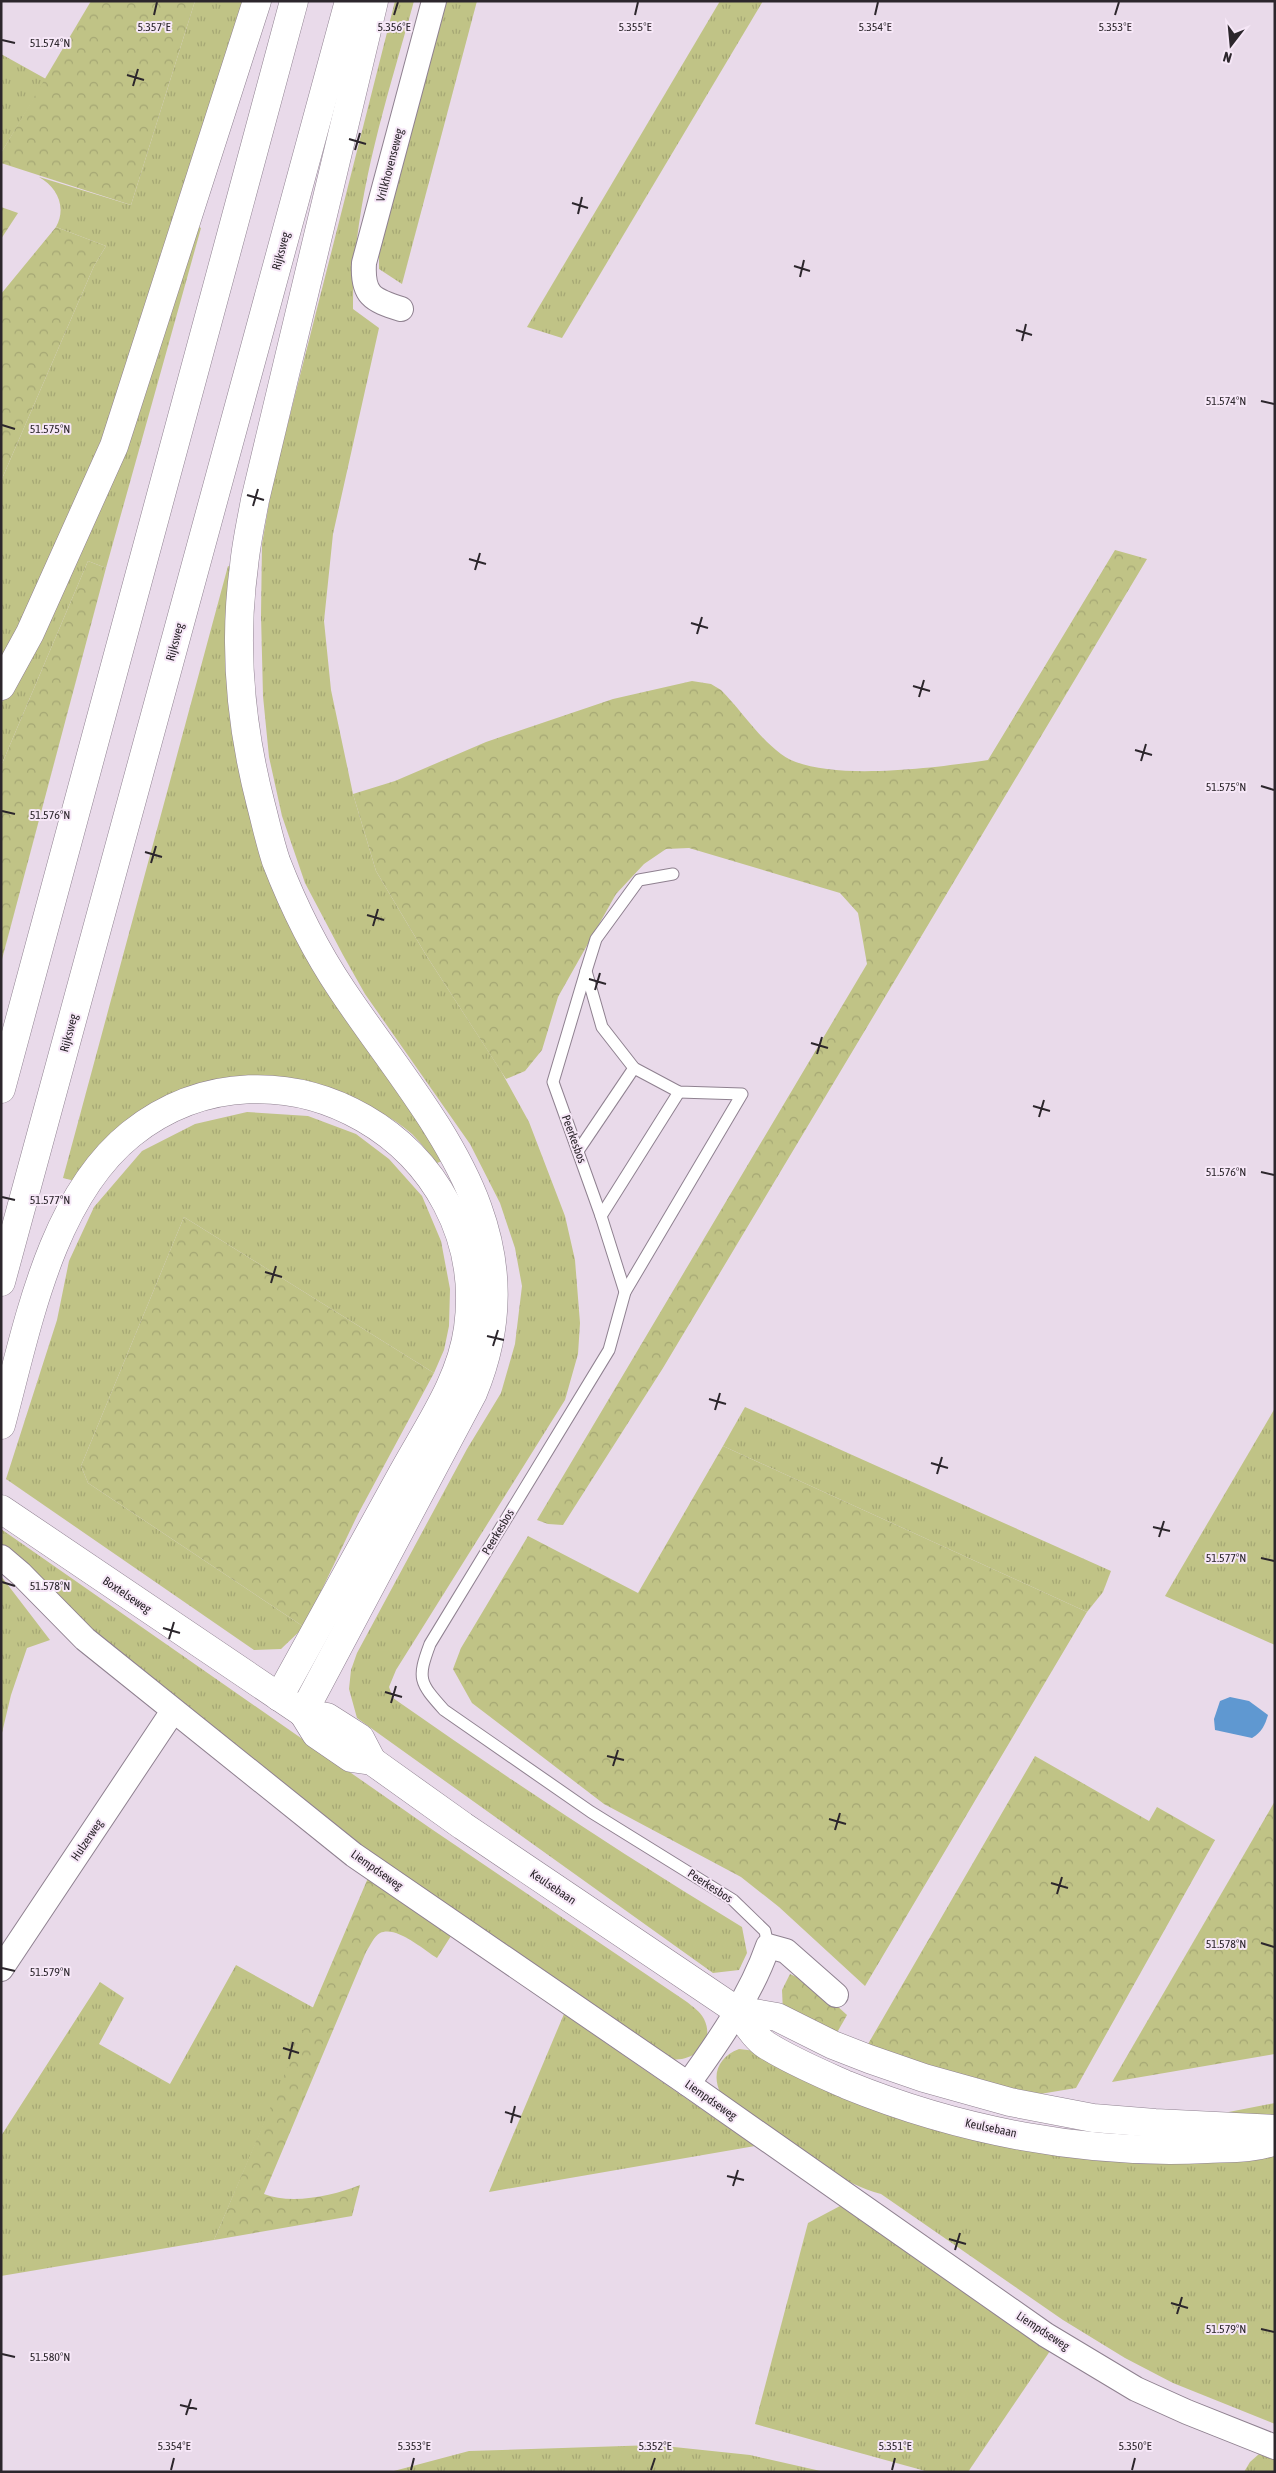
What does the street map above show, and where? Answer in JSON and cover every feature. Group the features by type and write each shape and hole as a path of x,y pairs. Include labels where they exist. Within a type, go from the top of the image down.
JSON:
{"main road":[{"path":"1,686 30,633 114,446 257,1"},
{"path":"1,1089 294,1"},
{"name":"Rijksweg","path":"1,1282 349,1"},
{"path":"303,1713 474,1393 485,1366 492,1336 495,1305 491,1251 481,1212 472,1190 433,1121 340,988 313,940 276,859 253,776 240,677 240,612 244,566 255,500 374,1"},
{"path":"1,1424 53,1247 86,1183 131,1134 158,1117 187,1103 217,1094 246,1090 284,1091 319,1098 343,1108 388,1132 405,1147 426,1170 442,1194 461,1238 470,1298 464,1349 459,1367 434,1417 279,1697"},
{"name":"Boxtelseweg","path":"1,1509 303,1713 316,1734 330,1744 351,1758 372,1761"},
{"name":"Keulsebaan","path":"372,1761 463,1826 736,2010 763,2043 787,2057 870,2094 972,2125 1054,2142 1132,2149 1234,2148 1275,2141"},
{"name":"Keulsebaan","path":"736,2010 777,2017 833,2045 879,2062 948,2086 1019,2104 1101,2118 1275,2129"}],"street":[{"name":"Vrilkhovenseweg","path":"400,309 383,303 372,296 365,288 364,263 434,1"},
{"path":"1,1557 21,1574 85,1639 173,1711"},
{"name":"Hulzerweg","path":"1,1969 173,1711"},
{"name":"Liempdseweg","path":"173,1711 354,1855 688,2084 1046,2335 1136,2389 1187,2412 1275,2447"},
{"path":"688,2084 736,2010 762,1964 768,1946 786,1951 836,1996"}],"lane":[{"name":"Peerkesbos","path":"673,874 639,880 596,939 553,1082 601,1216 625,1292 609,1350 430,1644 421,1668 424,1688 444,1710 591,1812 733,1900 765,1931 768,1946"},
{"path":"586,971 602,1027 634,1068 679,1092 742,1094 625,1292"},
{"path":"578,1151 634,1068"},
{"path":"601,1216 679,1092"}],"green space":[{"path":"91,1 195,1 131,205 1,163 1,153"},
{"path":"195,1 266,1 136,369 1,669 1,481 94,266 106,246 56,227 61,212 58,198 51,186 39,177 131,205"},
{"path":"395,1 414,1 382,115 364,192 358,230 353,309 379,328 333,534 324,621 331,690 353,794 376,871 426,955 501,1071 529,1122 565,1216 575,1260 580,1323 578,1354 565,1400 396,1670 389,1687 393,1698 479,1757 609,1844 742,1927 747,1953 739,1970 713,1973 357,1718 349,1689 351,1670 357,1653 467,1449 501,1393 515,1344 522,1286 515,1248 500,1203 470,1144 365,994 305,883 282,816 269,757 263,696 262,544 272,486"},
{"path":"439,1 477,1 402,284 379,269 379,245"},
{"path":"720,1 763,1 562,338 527,327"},
{"path":"1,54 46,79 1,153"},
{"path":"1,207 18,213 1,239"},
{"path":"195,225 201,228 106,568 88,561 1,766 1,704 37,634"},
{"path":"56,227 106,246 94,266 1,481 1,294"},
{"path":"1115,550 1147,559 663,1368 563,1525 548,1524 537,1520 867,964 858,913 840,893 689,848 666,849 644,864 616,894 558,997 542,1050 525,1071 506,1079 426,955 376,871 353,794 395,781 486,742 613,699 692,681 711,684 721,690 757,732 773,747 781,754 799,763 823,769 881,771 988,760"},
{"path":"88,561 106,568 1,963 1,766"},
{"path":"228,566 234,568 256,818 445,1160 437,1163 419,1141 397,1122 346,1096 289,1080 233,1078 206,1083 179,1092 153,1104 121,1128 75,1181 63,1178"},
{"path":"247,1112 308,1116 356,1134 389,1159 422,1196 441,1241 450,1289 449,1326 444,1350 434,1373 184,1217 81,1466 88,1483 304,1627 281,1649 254,1650 6,1479 57,1320 69,1261 94,1207 142,1151 195,1124"},
{"path":"184,1217 434,1373 358,1514 304,1627 88,1483 81,1466"},
{"path":"745,1407 1111,1571 1103,1592 1087,1612 723,1446"},
{"path":"1275,1408 1275,1645 1165,1596"},
{"path":"723,1446 1087,1612 865,1986 779,1907 741,1877 604,1804 472,1703 453,1669 461,1648 528,1536 638,1593"},
{"path":"1,1529 430,1828 687,2002 701,2014 707,2028 705,2043 700,2050 687,2058 670,2059 377,1860 108,1648 1,1547"},
{"path":"1,1576 50,1640 27,1648 11,1695 1,1737"},
{"path":"1035,1756 1149,1821 1157,1807 1215,1840 1076,2088 1022,2097 864,2051"},
{"path":"1275,1801 1275,2054 1112,2082"},
{"path":"368,1878 451,1936 437,1958 402,1935 394,1932 380,1933 374,1939 366,1952 264,2194 287,2199 312,2198 337,2193 360,2185 352,2216 214,2240"},
{"path":"236,1965 314,2008 214,2240 1,2276 1,2136 100,1982 124,1998 99,2044 170,2084"},
{"path":"790,1974 814,1985 847,2015 834,2038 783,2012 782,1990"},
{"path":"564,2014 755,2146 489,2192"},
{"path":"739,2049 756,2051 932,2123 1275,2152 1275,2424 1173,2383 1125,2358 1063,2320 881,2194 841,2177 798,2151 721,2094 717,2080 718,2067 726,2057"},
{"path":"1275,2103 1275,2119 1193,2119"},
{"path":"840,2206 1050,2351 968,2472 929,2472 755,2424 808,2223"},
{"path":"655,2445 750,2455 825,2472 390,2472 469,2451"},
{"path":"1259,2454 1275,2460 1275,2472 1244,2472 1250,2462"}],"water":[{"path":"1230,1697 1249,1701 1268,1715 1263,1728 1252,1738 1215,1730 1214,1719 1220,1701"}]}
